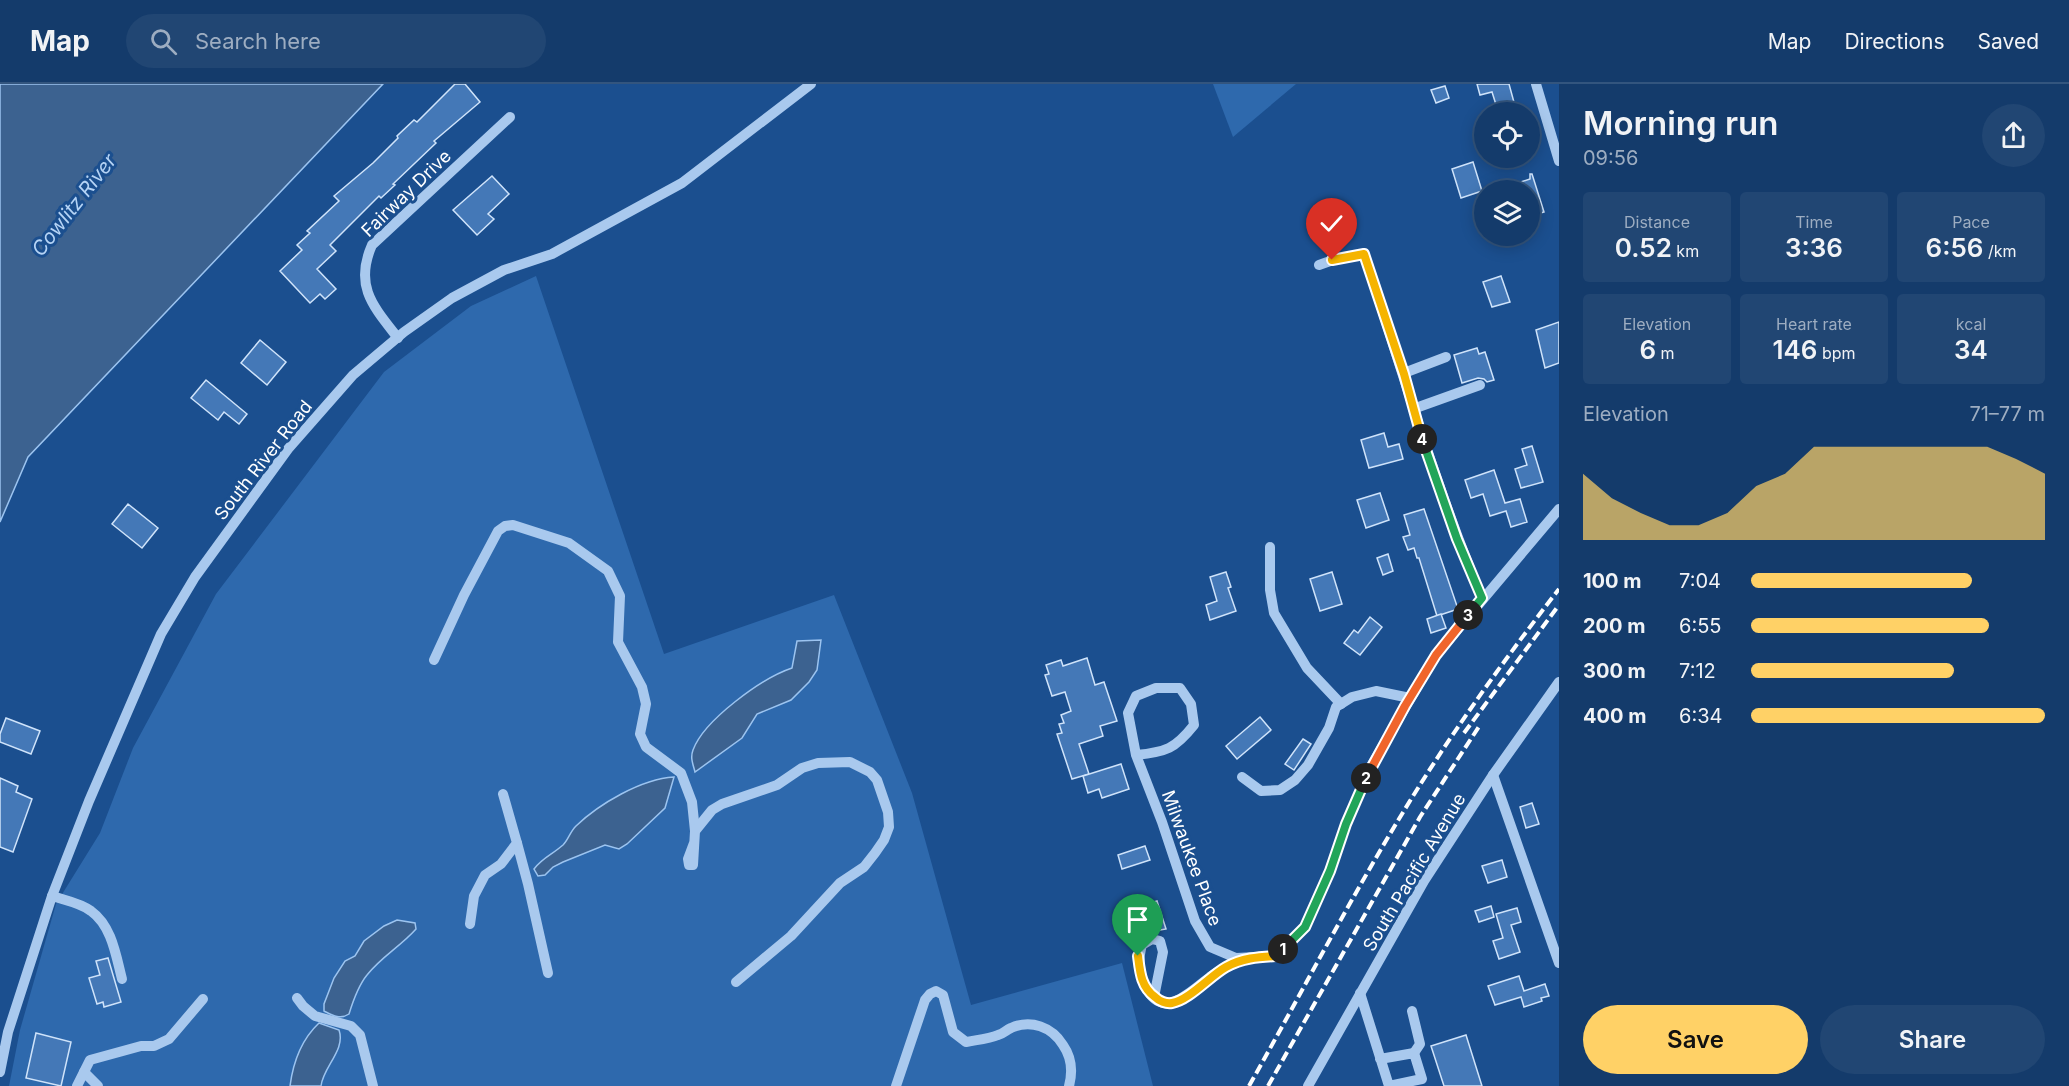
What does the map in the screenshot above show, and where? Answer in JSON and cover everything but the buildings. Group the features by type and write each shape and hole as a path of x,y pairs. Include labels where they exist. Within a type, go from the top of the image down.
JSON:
{"street":[{"name":"South River Road","path":"0,1072 8,1032 52,896 89,801 161,634 195,578 288,448 354,375 398,338 452,298 504,270 552,254 682,183 811,84"},
{"path":"1536,84 1559,161"},
{"name":"Fairway Drive","path":"398,338 373,303 364,280 366,261 372,245 510,117"},
{"path":"1319,265 1364,254 1457,539 1482,598"},
{"path":"1404,373 1446,357"},
{"path":"1413,409 1480,385"},
{"name":"Milwaukee Place","path":"1136,755 1162,822 1195,921 1210,947 1236,958 1276,956 1305,927 1330,871 1346,824 1371,766 1436,655 1559,509"},
{"path":"434,660 464,595 498,531 505,526 513,525 569,543 608,571 620,596 618,642 642,687 646,704 640,734 646,747 681,772 692,802 694,843"},
{"path":"1270,547 1270,590 1274,613 1307,668 1341,704"},
{"name":"South Pacific Avenue","path":"1308,1086 1424,881 1493,775 1559,682"},
{"path":"1156,688 1180,688 1191,704 1194,725 1182,741 1160,752 1136,755 1128,713 1136,696 1156,688"},
{"path":"1242,777 1261,791 1280,790 1295,780 1308,765 1329,728 1336,707 1352,697 1376,691 1410,698"},
{"path":"695,831 712,810 722,804 777,785 802,768 818,763 850,762 870,772 878,780 888,812 889,827 884,840 864,867 840,884 791,936 736,982"},
{"path":"1493,775 1559,963"},
{"path":"503,794 528,884 548,973"},
{"path":"470,924 474,896 485,875 501,864 517,843"},
{"path":"52,896 91,910 102,922 112,942 122,979"},
{"path":"1155,997 1163,952 1160,941 1152,939 1142,945 1138,956 1141,977 1149,993 1160,1001 1171,1004 1186,997 1210,976 1249,957"},
{"path":"896,1086 925,1000 930,994 936,992 943,995 953,1032 966,1042 997,1036 1024,1024 1038,1025 1051,1032 1063,1044 1071,1060 1069,1086"},
{"path":"1360,993 1389,1086 1422,1079 1414,1053"},
{"path":"297,998 315,1016 351,1026 360,1035 373,1086"},
{"path":"77,1086 90,1060 141,1046 154,1046 169,1039 203,999"},
{"path":"1380,1059 1414,1053 1420,1044 1412,1011"},
{"path":"84,1072 98,1086"}],"shaded area":[{"path":"1213,84 1296,84 1233,137"},
{"path":"536,276 664,654 834,595 912,793 971,1005 1122,963 1153,1086 9,1086 20,1030 56,904 100,833 133,748 216,594 384,372 471,306"}],"water":[{"name":"Cowlitz River","path":"0,84 383,84 28,457 0,522"},
{"path":"821,640 817,670 809,682 791,700 757,714 742,738 695,772 693,750 709,726 750,690 792,668 797,641"},
{"path":"674,777 665,808 627,844 619,849 605,845 563,862 553,867 545,875 538,876 534,869 537,865 563,845 576,826 596,809 648,782"},
{"path":"397,920 415,923 416,929 367,975 358,989 349,1014 339,1017 324,1011 324,1004 334,978 345,961 355,956 364,941 384,926"},
{"path":"319,1023 339,1030 340,1037 337,1051 321,1086 290,1086 299,1052"}],"railway":[{"path":"1249,1086 1365,877 1423,780 1518,642 1559,589"},
{"path":"1464,733 1559,605"},
{"path":"1268,1086 1420,817 1480,725"}],"route":[{"path":"1138,956 1141,977 1149,993 1160,1001 1171,1004 1186,997 1210,976 1228,966 1249,957 1276,956 1305,927 1330,871 1346,824 1371,766 1436,655 1482,598 1457,539 1416,420 1404,374 1364,254 1332,260"}]}
